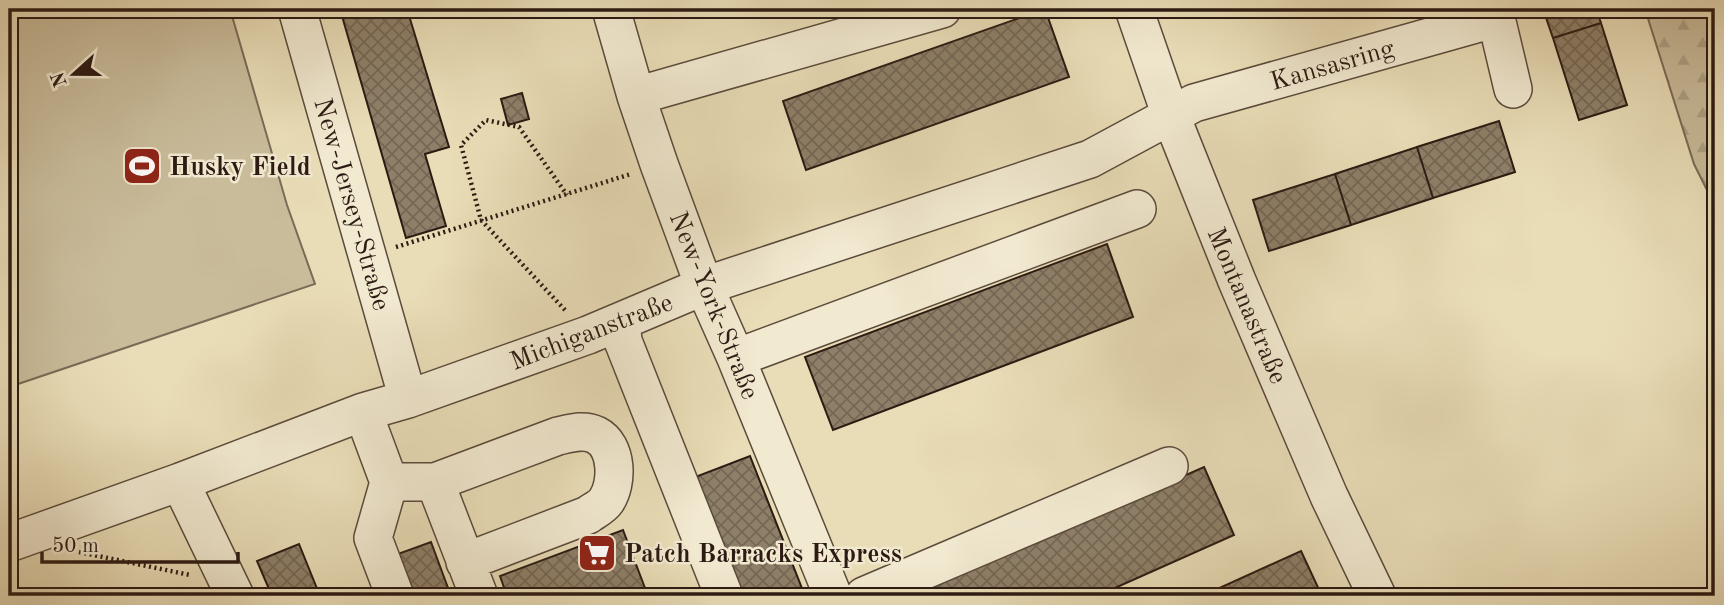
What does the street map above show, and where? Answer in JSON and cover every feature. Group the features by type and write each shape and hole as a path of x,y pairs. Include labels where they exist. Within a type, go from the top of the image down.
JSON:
{"street":[{"name":"New-Jersey-Straße","path":"297,9 408,399"},
{"name":"New-York-Straße","path":"611,9 636,96 704,286 833,596"},
{"path":"636,96 942,9"},
{"name":"Montanastraße","path":"1134,9 1171,116 1237,281 1329,496 1377,596"},
{"name":"Kansasring","path":"1171,116 1194,103 1495,13 1513,89"},
{"name":"Michiganstraße","path":"9,542 180,482 363,412 408,399 588,335 704,286 1090,159 1171,116"},
{"path":"736,358 1137,209"},
{"path":"621,321 623,341 724,596"},
{"path":"363,412 389,482 373,538 395,596"},
{"path":"389,482 435,482 576,431 597,436 605,442 614,463 614,485 605,503 588,515 465,562"},
{"path":"864,596 1169,466"},
{"path":"180,482 233,590"},
{"path":"435,482 479,596"}],"path":[{"path":"567,195 519,127 486,120 461,145 481,220 588,335"},
{"path":"368,256 659,164"},
{"path":"72,550 233,590"}],"green space":[{"name":"Husky Field","path":"9,9 230,9 287,205 315,284 9,387"},
{"path":"1645,9 1715,9 1715,206 1694,164"}],"building":[{"path":"340,9 407,9 449,147 425,154 446,226 406,238"},
{"path":"1045,9 1069,77 806,170 783,101"},
{"path":"1543,9 1596,9 1601,23 1553,38"},
{"path":"1601,23 1627,105 1579,120 1553,38"},
{"path":"522,93 529,119 508,125 501,99"},
{"path":"1499,121 1515,172 1433,198 1417,147"},
{"path":"1417,147 1433,198 1351,225 1335,174"},
{"path":"1335,174 1351,225 1269,251 1253,200"},
{"path":"1107,244 1133,317 833,430 805,357"},
{"path":"750,456 805,596 735,596 690,479"},
{"path":"1204,467 1234,535 1097,596 912,596"},
{"name":"Patch Barracks Express","path":"623,530 648,596 507,596 500,576"},
{"path":"431,542 451,596 411,596 395,555"},
{"path":"299,544 320,596 272,596 257,561"},
{"path":"1301,551 1322,596 1202,596"}],"place":[{"name":"Husky Field","path":"142,166"},
{"name":"Patch Barracks Express","path":"597,553"}]}
